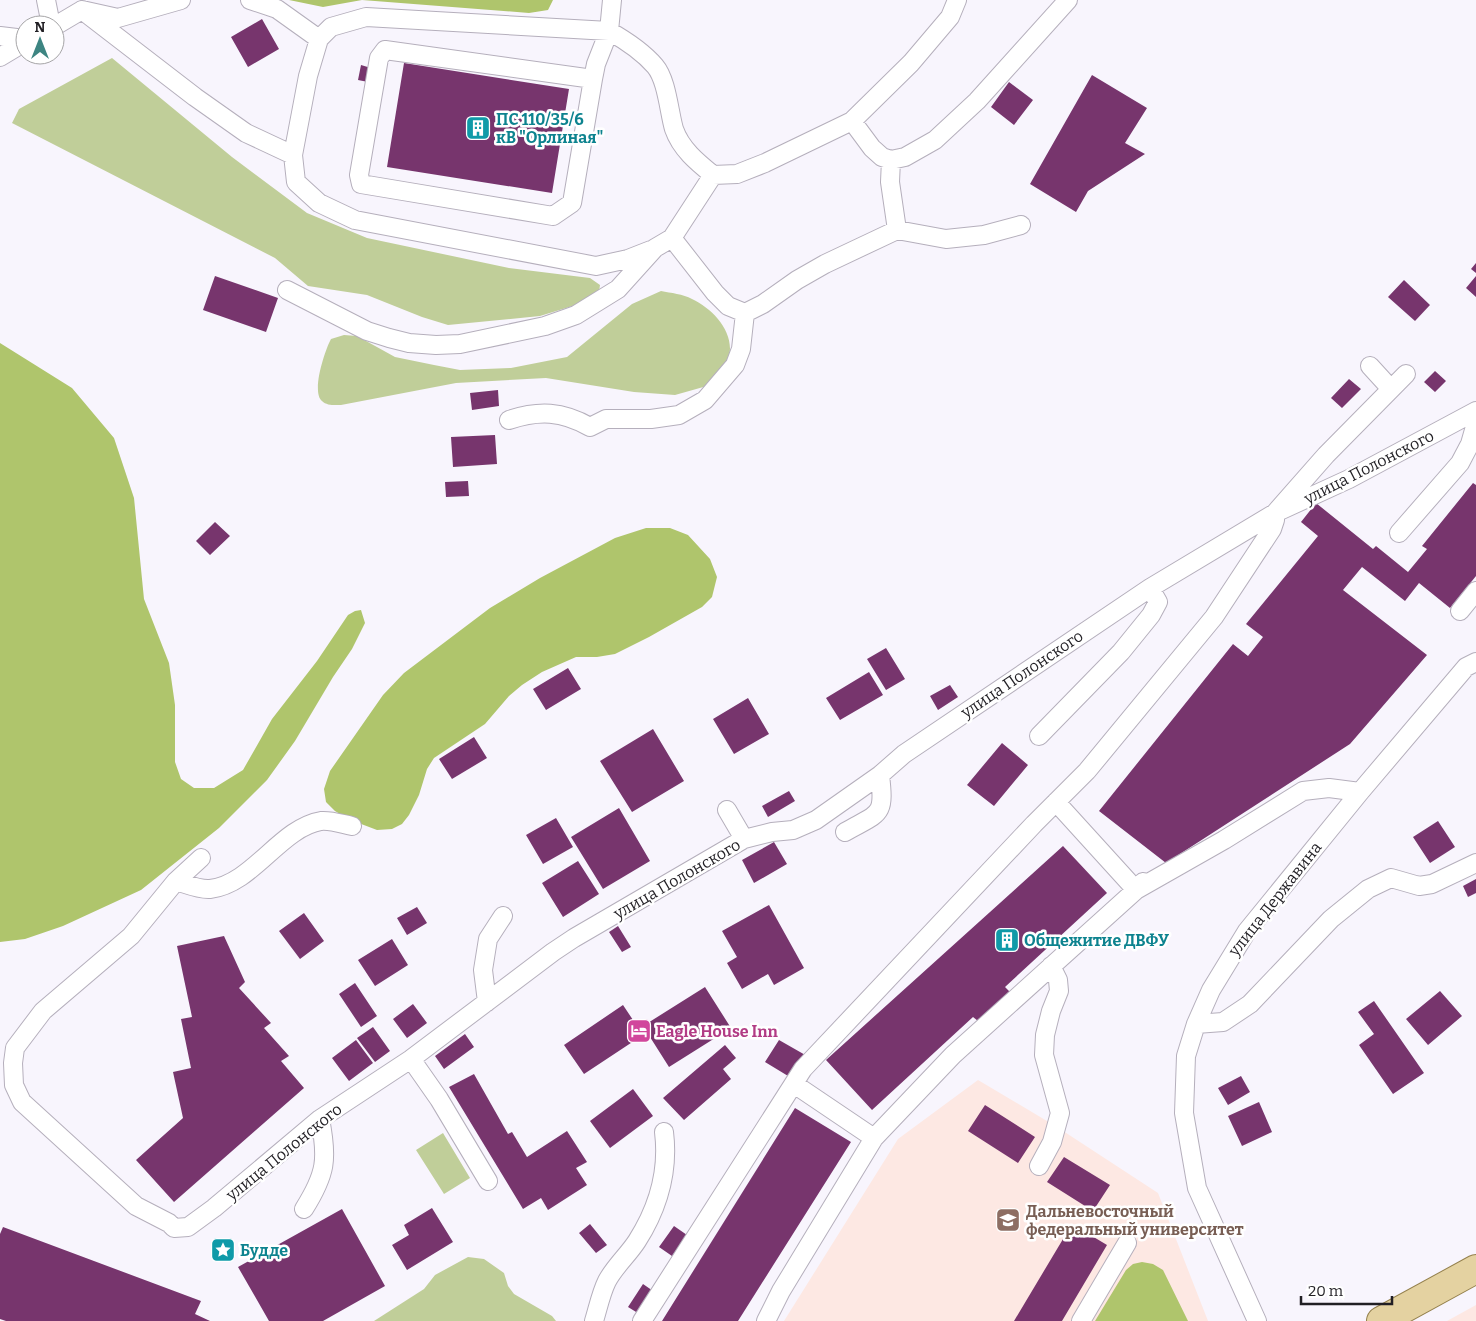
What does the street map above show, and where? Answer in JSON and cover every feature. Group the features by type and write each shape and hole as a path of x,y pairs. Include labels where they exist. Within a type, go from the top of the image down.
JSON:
{"main road":[{"path":"1381,1321 1476,1268"}],"lane":[{"path":"46,0 49,15"},
{"path":"65,20 82,10 118,18 181,0"},
{"path":"250,0 278,9 319,39"},
{"path":"593,79 385,50 379,58 359,175 361,184 553,216 572,203 593,79 596,64 609,31 612,0"},
{"path":"713,175 672,238 655,248 628,258 596,266 355,220 319,203 296,182 293,155 308,76 319,39 331,27 366,17 609,31 625,40 656,67 667,95 674,129 686,151 713,175 737,174 765,163 852,121 911,62 950,17 957,0"},
{"path":"852,121 872,148 882,157 891,160 905,157 935,140 978,101 1068,0"},
{"path":"82,10 195,97 246,133 293,155"},
{"path":"0,36 15,39"},
{"path":"0,57 15,47"},
{"path":"891,160 890,182 896,230"},
{"path":"672,238 714,293 728,306 745,313 763,304 797,280 825,264 896,230 946,239 984,235 1021,226"},
{"path":"287,290 367,331 389,338 436,345 460,344 545,326 576,315 618,289 655,248"},
{"path":"509,420 520,416 542,413 564,415 590,426 606,419 651,419 679,415 705,400 736,365 741,349 745,313"},
{"path":"1370,366 1391,389"},
{"path":"642,1321 803,1069 1087,771 1214,617 1272,529 1275,513 1326,454 1406,374"},
{"name":"улица Полонского","path":"176,881 131,936 43,1011 15,1048 13,1063 14,1085 22,1102 136,1206 169,1223 174,1228 188,1227 214,1208 320,1119 411,1059 574,938 744,840 772,832 793,830 816,820 880,775 904,754 1150,588 1275,513 1349,479 1476,411"},
{"path":"1398,534 1460,463 1470,444 1476,423"},
{"path":"1039,736 1121,652 1151,616 1158,602 1150,588"},
{"path":"1460,611 1476,591"},
{"name":"улица Державина","path":"1258,1321 1197,1188 1184,1113 1186,1056 1196,1024 1211,990 1247,931 1360,792 1466,667 1476,662"},
{"path":"846,832 877,814 882,804 880,775"},
{"path":"1136,890 1224,840 1304,791 1329,788 1360,792"},
{"path":"1056,802 1136,890"},
{"path":"727,810 744,840"},
{"path":"176,881 208,889 223,886 242,876 290,836 308,826 322,821 352,826"},
{"path":"176,881 201,858"},
{"path":"766,1321 781,1290 874,1138 953,1055 1136,890 1162,861"},
{"path":"1196,1024 1223,1022 1250,1004 1331,919 1368,889 1391,878 1419,886 1432,884 1476,862"},
{"path":"487,1002 483,970 488,939 503,916"},
{"path":"1039,1166 1052,1142 1060,1113 1044,1055 1045,1036 1051,1010 1059,991 1058,980 1051,966"},
{"path":"411,1059 439,1099 488,1181"},
{"path":"794,1084 874,1138"},
{"path":"304,1209 321,1177 326,1156 320,1119"},
{"path":"594,1321 607,1282 636,1242 658,1197 666,1164 667,1152 664,1132"},
{"path":"1081,1321 1127,1243"}],"shaded area":[{"name":"Дальневосточный федеральный университет","path":"978,1080 1057,1127 1158,1193 1208,1321 784,1321 898,1139"},
{"path":"1476,1305 1476,1321 1447,1321"}],"green space":[{"path":"289,0 362,0 323,7"},
{"path":"362,0 553,0 548,10 529,13"},
{"path":"112,58 232,157 307,213 367,238 509,268 590,278 600,285 599,292 579,304 540,316 448,325 422,317 367,295 308,286 275,258 12,123 19,109"},
{"path":"661,291 685,296 700,303 721,322 729,339 729,357 714,384 675,395 634,392 546,378 456,383 341,405 326,404 319,396 318,380 328,344 331,339 344,335 357,336 395,357 434,365 460,370 511,368 567,357 632,304"},
{"path":"0,343 72,388 114,438 134,498 144,599 169,663 175,705 175,762 181,779 194,788 214,788 243,770 272,719 317,661 348,615 361,610 365,623 352,649 295,741 267,780 219,828 141,890 63,926 25,939 0,942"},
{"path":"646,528 670,528 688,535 710,559 717,577 712,597 702,607 615,654 597,657 576,657 542,672 522,685 509,696 485,724 434,758 427,769 419,795 402,824 392,829 377,830 348,819 335,811 326,802 324,789 330,771 383,695 404,673 490,608 540,578 615,538"},
{"path":"443,1133 470,1178 444,1194 416,1150"},
{"path":"468,1257 484,1259 504,1273 508,1286 514,1294 552,1316 556,1321 374,1321 424,1289 435,1275"},
{"path":"1142,1262 1153,1264 1163,1270 1188,1321 1095,1321 1126,1270 1133,1264"}],"building":[{"path":"262,19 279,49 248,67 231,37"},
{"name":"ПС 110/35/6 кВ \"Орлиная\"","path":"404,63 569,89 552,193 387,167"},
{"path":"361,65 371,68 368,82 358,80"},
{"path":"1092,75 1147,108 1125,143 1145,154 1088,191 1076,212 1030,184"},
{"path":"1009,82 1033,100 1014,125 991,107"},
{"path":"1476,263 1476,273 1471,269"},
{"path":"215,276 278,298 266,332 203,310"},
{"path":"1476,276 1476,297 1466,288"},
{"path":"1404,280 1430,305 1415,321 1388,297"},
{"path":"1435,371 1446,381 1435,392 1424,382"},
{"path":"1349,379 1361,389 1342,408 1331,398"},
{"path":"498,390 499,406 472,410 470,393"},
{"path":"495,435 497,464 453,467 451,437"},
{"path":"468,481 469,496 446,497 445,482"},
{"path":"1473,483 1476,485 1476,576 1450,608 1419,583 1405,601 1362,567 1343,590 1427,655 1350,744 1166,863 1099,811 1233,644 1248,656 1263,637 1246,624 1318,536 1301,522 1316,503 1373,549 1376,546 1408,572 1427,549 1422,546"},
{"path":"215,522 230,536 210,555 196,541"},
{"path":"886,648 905,679 886,690 867,659"},
{"path":"568,668 581,689 546,710 533,689"},
{"path":"869,672 883,695 840,720 826,698"},
{"path":"950,685 958,697 938,710 930,696"},
{"path":"748,698 769,734 734,754 713,719"},
{"path":"653,729 684,781 632,812 600,761"},
{"path":"474,737 487,758 452,779 439,759"},
{"path":"1002,743 1028,765 994,806 967,785"},
{"path":"789,791 795,801 768,817 762,806"},
{"path":"619,808 650,861 603,889 571,837"},
{"path":"556,818 573,847 543,864 526,835"},
{"path":"1438,821 1455,847 1430,863 1413,837"},
{"path":"774,842 787,864 754,883 742,860"},
{"name":"Общежитие ДВФУ","path":"1063,846 1107,893 1005,987 1010,992 978,1021 973,1017 872,1110 826,1060"},
{"path":"578,861 599,894 563,917 542,883"},
{"path":"1476,879 1476,893 1468,897 1463,886"},
{"path":"769,905 804,968 774,985 768,974 742,989 727,963 737,957 722,931"},
{"path":"417,907 427,923 407,935 397,918"},
{"path":"304,913 324,941 300,959 279,931"},
{"path":"618,926 631,947 622,952 609,932"},
{"path":"224,936 245,982 239,988 271,1023 264,1028 289,1056 281,1061 304,1088 174,1202 136,1160 183,1118 173,1072 191,1068 181,1019 192,1017 177,946"},
{"path":"392,939 408,965 375,986 358,960"},
{"path":"355,983 377,1016 361,1027 339,994"},
{"path":"705,987 731,1028 669,1067 643,1026"},
{"path":"1440,991 1462,1016 1428,1045 1406,1019"},
{"path":"1374,1001 1424,1073 1393,1094 1359,1045 1374,1034 1358,1012"},
{"path":"413,1004 427,1023 407,1038 393,1019"},
{"path":"623,1005 643,1035 584,1074 564,1045"},
{"path":"373,1027 390,1051 375,1062 357,1038"},
{"path":"465,1034 474,1047 444,1069 435,1056"},
{"path":"356,1040 373,1063 349,1081 332,1058"},
{"path":"779,1040 807,1056 793,1079 765,1062"},
{"path":"725,1045 736,1058 723,1069 731,1079 684,1120 663,1098"},
{"path":"474,1074 508,1134 512,1132 527,1157 567,1131 587,1162 576,1168 587,1185 548,1210 541,1198 523,1209 449,1087"},
{"path":"1241,1076 1250,1092 1228,1105 1218,1088"},
{"path":"633,1089 653,1116 610,1148 590,1121"},
{"path":"1259,1102 1272,1132 1242,1146 1228,1116"},
{"path":"985,1105 1035,1137 1018,1163 968,1131"},
{"path":"795,1108 851,1142 738,1321 662,1321"},
{"path":"1064,1157 1110,1185 1093,1211 1047,1182"},
{"path":"432,1208 453,1242 407,1270 392,1245 409,1235 404,1225"},
{"path":"342,1209 385,1286 323,1321 269,1321 238,1267"},
{"path":"590,1224 607,1245 596,1253 579,1233"},
{"path":"1072,1224 1107,1245 1062,1321 1014,1321"},
{"path":"674,1226 687,1235 672,1256 659,1247"},
{"path":"3,1227 201,1301 195,1314 210,1321 6,1321 0,1319 0,1234"},
{"path":"643,1284 656,1293 641,1315 628,1307"}],"place":[{"name":"ПС 110/35/6 кВ \"Орлиная\"","path":"478,128"},
{"name":"Общежитие ДВФУ","path":"1007,940"},
{"name":"Eagle House Inn","path":"639,1031"},
{"name":"Дальневосточный федеральный университет","path":"1008,1220"},
{"name":"Будде","path":"223,1250"}]}
